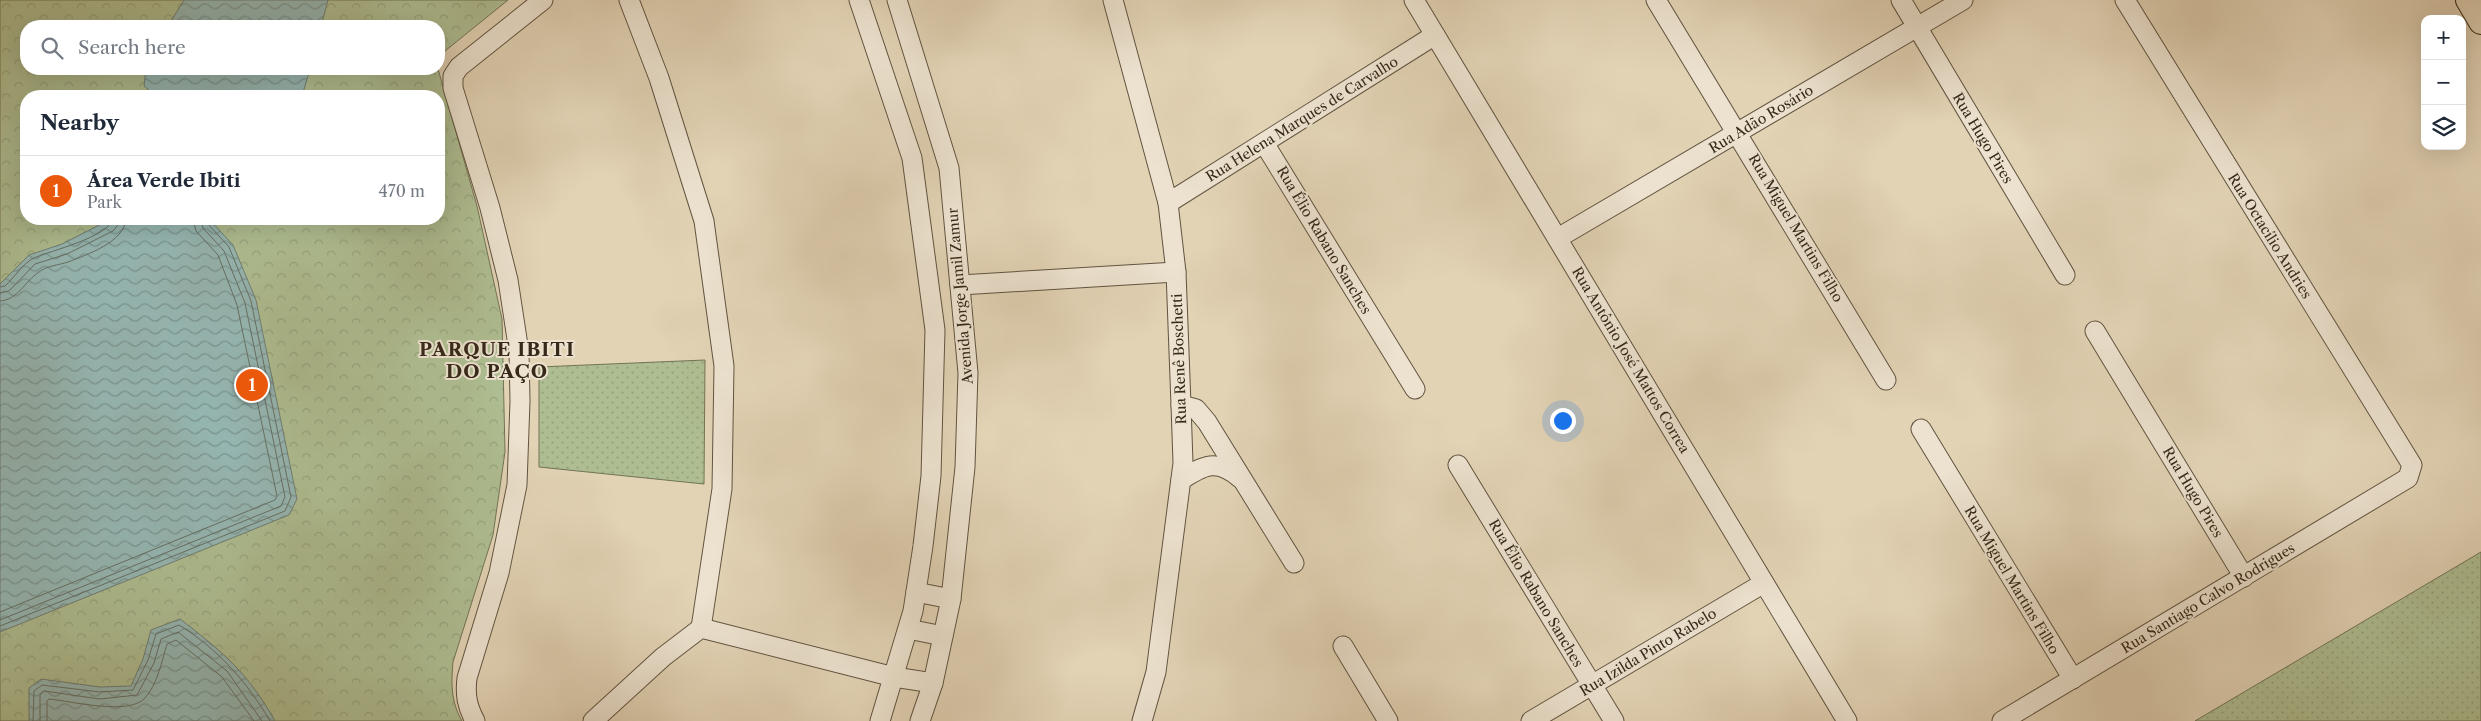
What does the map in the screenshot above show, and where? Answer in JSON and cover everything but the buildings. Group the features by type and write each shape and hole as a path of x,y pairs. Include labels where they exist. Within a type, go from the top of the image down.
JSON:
{"main road":[{"path":"2468,0 2481,22"}],"street":[{"path":"475,721 468,708 465,694 499,573 517,485 520,401 519,352 508,280 490,208 453,88 453,76 459,67 543,0"},
{"path":"592,721 663,657 701,628 722,489 724,366 704,221 659,78 629,0"},
{"name":"Avenida Jorge Jamil Zamur","path":"859,0 912,158 934,330 931,476 916,592 908,629 880,721"},
{"name":"Avenida Jorge Jamil Zamur","path":"897,0 949,168 968,373 965,468 952,599 933,683 920,721"},
{"name":"Rua Renê Boschetti","path":"1113,0 1168,203 1176,272 1183,463 1156,672 1144,719"},
{"name":"Rua Antônio José Mattos Correa","path":"1414,0 1847,721"},
{"name":"Rua Miguel Martins Filho","path":"1656,0 1738,132 1886,380"},
{"name":"Rua Hugo Pires","path":"1901,0 2065,275"},
{"name":"Rua Adão Rosário","path":"1558,238 1963,0"},
{"name":"Rua Octacílio Andries","path":"2125,0 2412,465 2411,472"},
{"name":"Rua Helena Marques de Carvalho","path":"1168,203 1435,35"},
{"name":"Rua Élio Rabano Sanches","path":"1264,143 1415,389"},
{"path":"960,285 1176,272"},
{"name":"Rua Hugo Pires","path":"2095,331 2244,577"},
{"path":"1181,405 1196,409 1208,422 1294,563"},
{"name":"Rua Miguel Martins Filho","path":"1921,429 2073,679"},
{"path":"1181,480 1209,465 1228,468 1245,482"},
{"name":"Rua Élio Rabano Sanches","path":"1458,465 1614,721"},
{"name":"Rua Santiago Calvo Rodrigues","path":"2002,721 2408,478 2411,472"},
{"name":"Rua Izilda Pinto Rabelo","path":"1531,721 1764,583"},
{"path":"916,592 952,599"},
{"path":"701,628 894,677 933,683"},
{"path":"908,629 943,636"},
{"path":"1343,646 1388,721"}],"green space":[{"path":"0,0 508,0 445,51 445,20 20,20 20,75 440,75 444,90 20,90 20,225 445,225 445,94 477,206 502,319 505,452 493,535 453,662 453,693 458,714 462,721 0,721"},
{"path":"705,360 704,484 539,467 539,367"},
{"path":"2481,552 2481,721 2195,721"}],"water":[{"path":"184,0 328,0 323,20 172,20"},
{"path":"145,75 308,75 304,90 149,90 144,86"},
{"path":"99,225 215,225 233,245 256,300 297,499 289,515 0,632 0,284 29,255 62,244"},
{"path":"180,619 234,664 255,689 275,721 29,721 29,688 41,679 100,687 131,686 143,659 151,630"}],"place":[{"name":"Área Verde Ibiti","path":"252,385"}],"district":[{"name":"PARQUE IBITI DO PAÇO","path":"497,360"}]}
